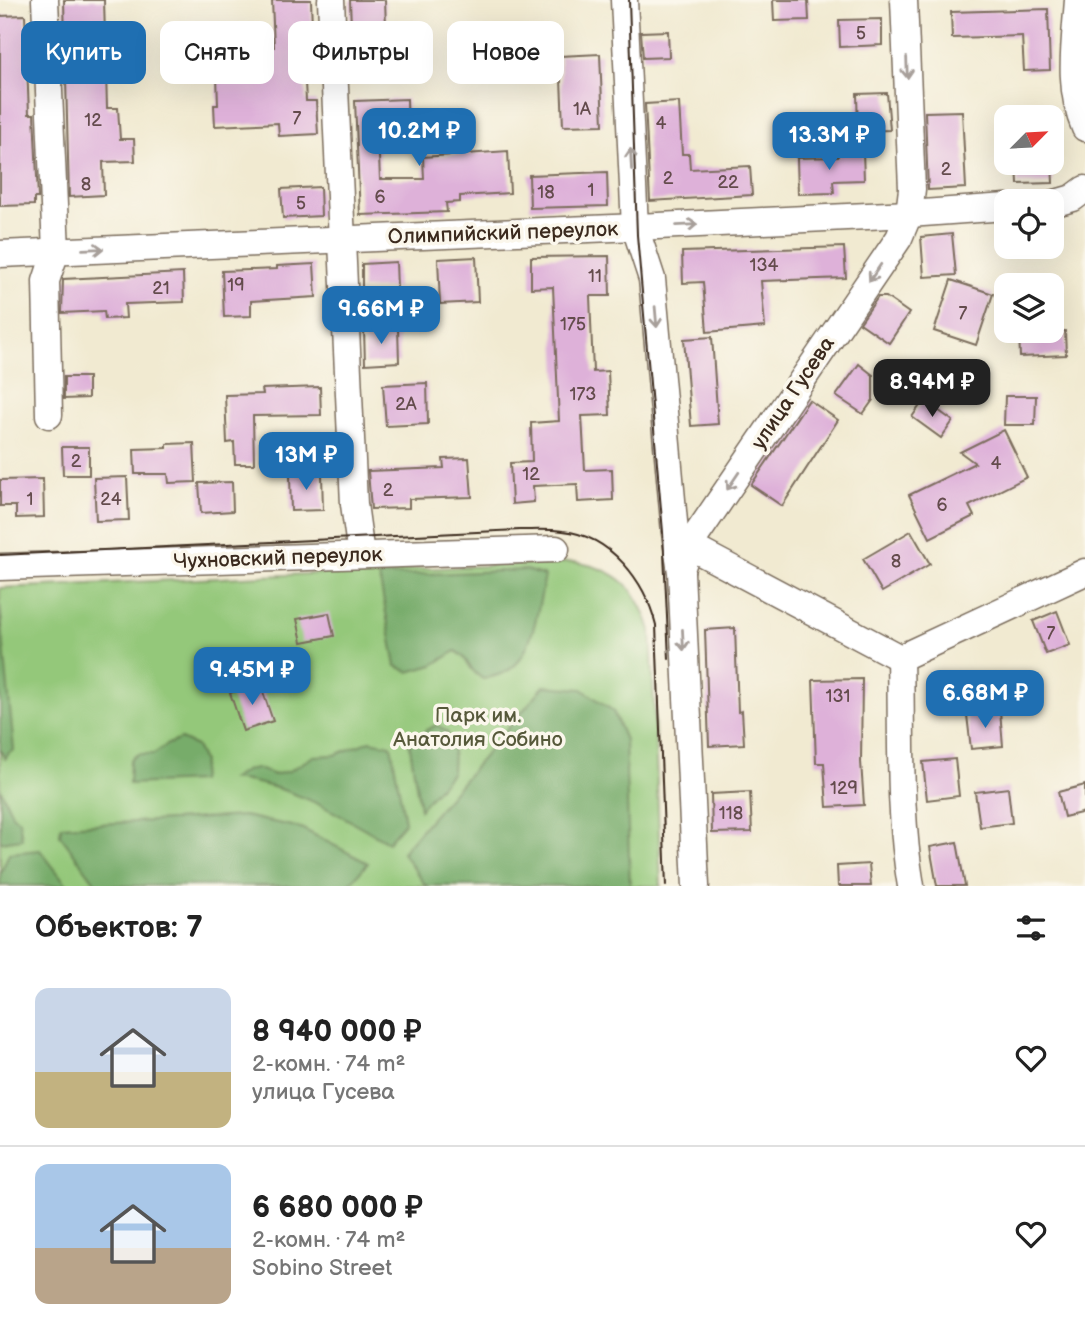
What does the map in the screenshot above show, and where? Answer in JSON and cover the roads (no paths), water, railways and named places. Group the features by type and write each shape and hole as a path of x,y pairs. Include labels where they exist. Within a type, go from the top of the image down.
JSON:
{"street":[{"path":"45,0 55,251 46,281 49,415"},
{"path":"331,0 354,503 361,555"},
{"name":"улица Гусева","path":"624,0 635,227 652,279 682,539 681,572 696,886"},
{"path":"904,0 912,189 909,214"},
{"path":"1078,0 1073,64 1074,93 1085,128"},
{"path":"1064,201 1085,190"},
{"name":"Олимпийский переулок","path":"0,254 635,227 994,208"},
{"name":"улица Гусева","path":"682,539 899,238 909,214"},
{"path":"682,539 900,658"},
{"name":"Чухновский переулок","path":"0,567 556,549"},
{"path":"900,658 1085,572"},
{"path":"900,658 905,852 911,886"}],"tram line":[{"path":"629,0 637,235 663,532 669,659"},
{"path":"0,555 520,530 563,531 596,542 611,551 634,577 644,592 656,625 666,886"}],"park label":[{"name":"Парк им. Анатолия Собино","path":"478,727"}]}
